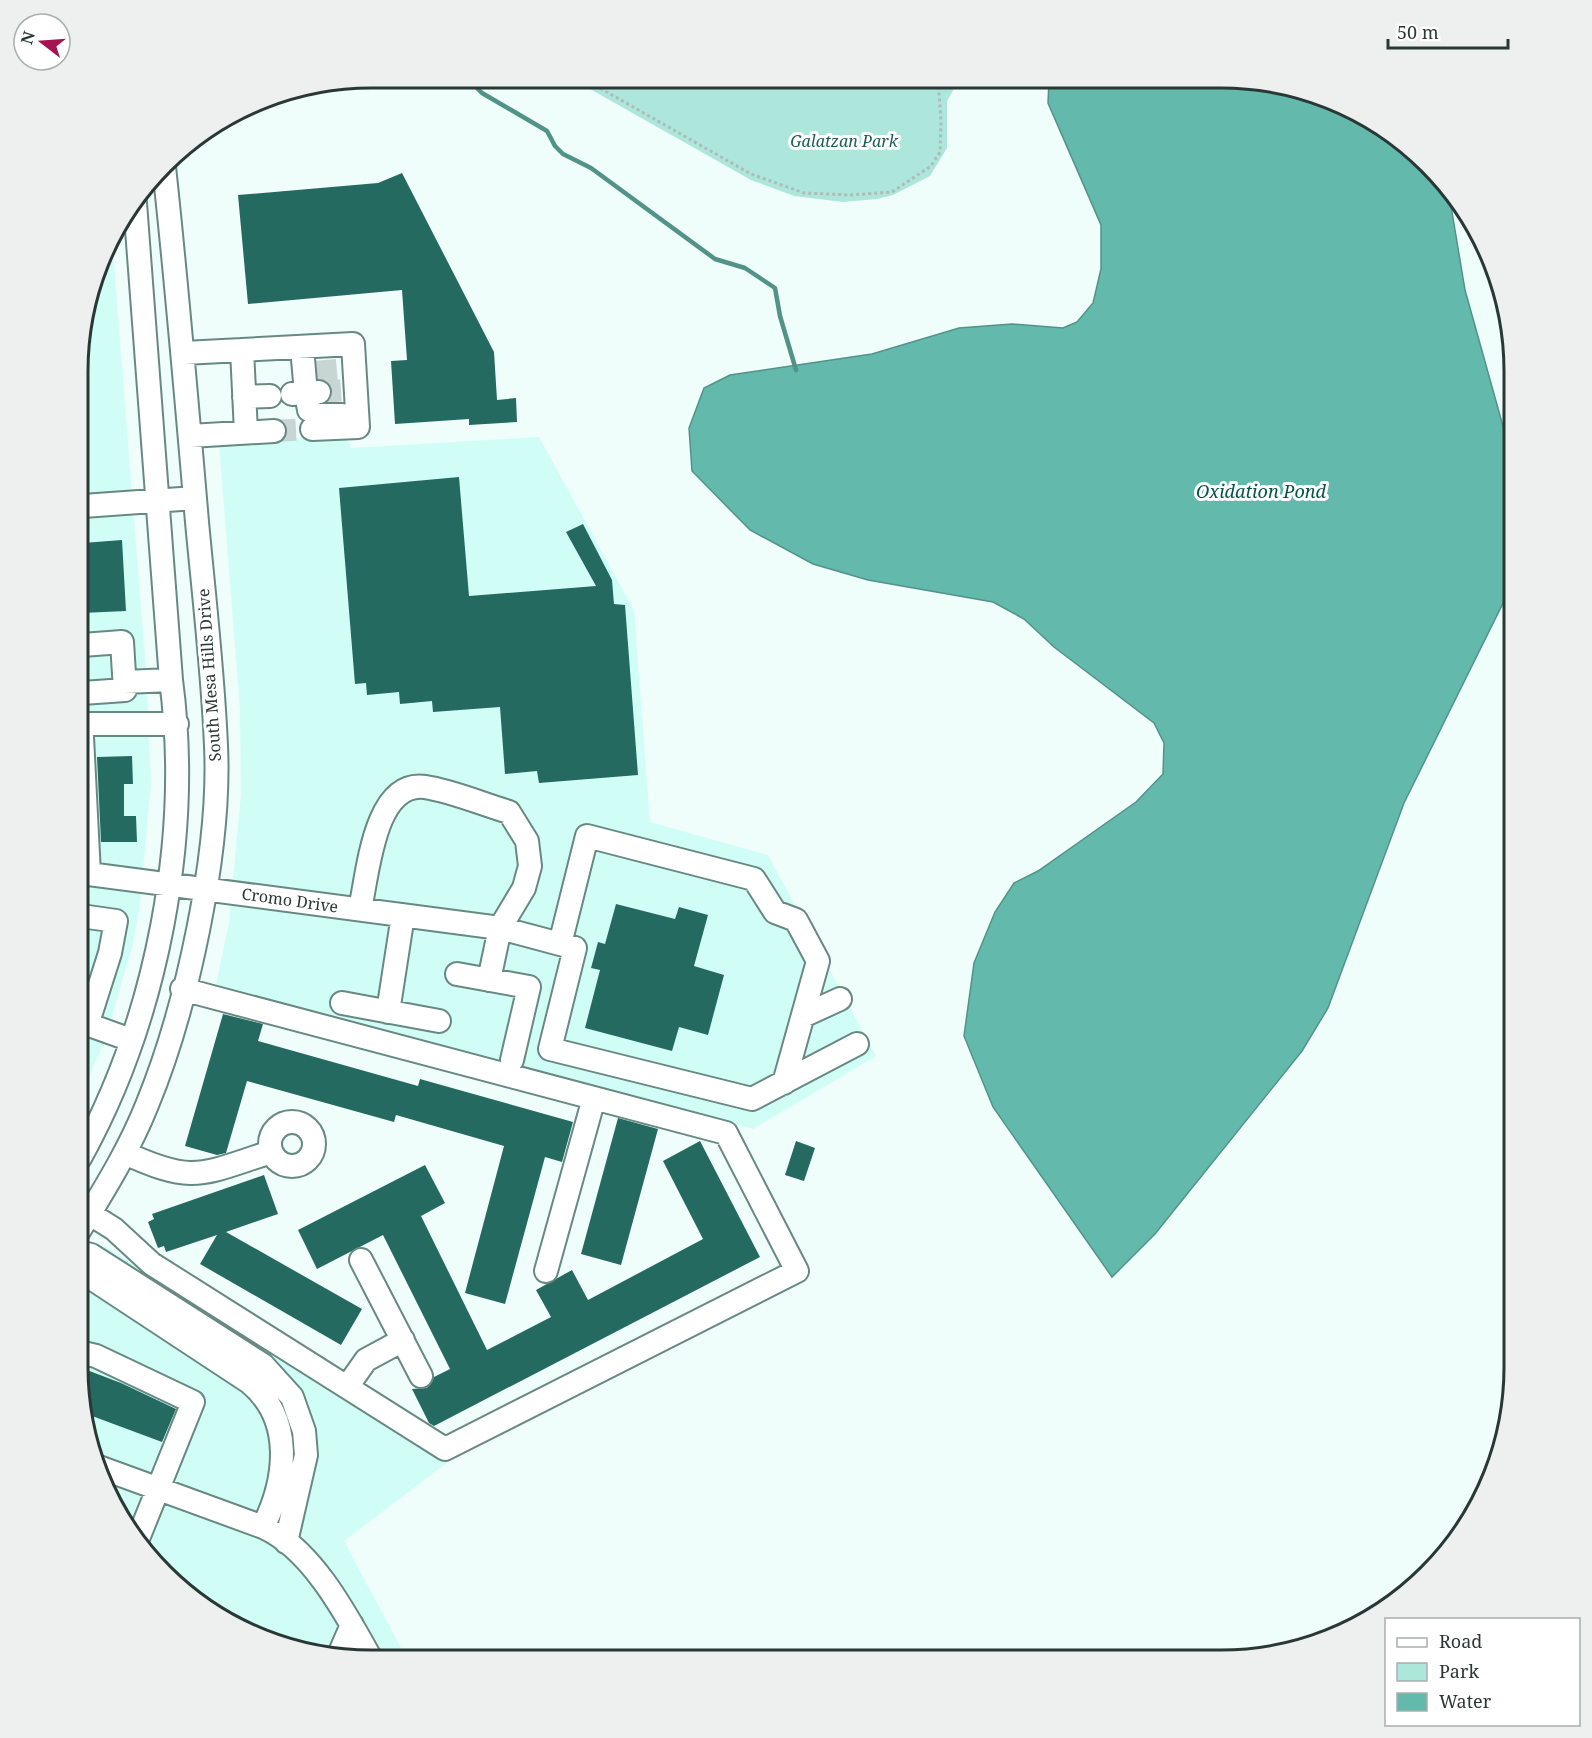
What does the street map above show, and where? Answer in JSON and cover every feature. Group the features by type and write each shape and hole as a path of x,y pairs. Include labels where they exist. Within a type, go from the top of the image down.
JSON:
{"street":[{"name":"South Mesa Hills Drive","path":"88,1217 125,1153 147,1105 168,1047 204,888 213,820 216,748 184,353 166,177"},
{"path":"88,1135 118,1076 153,968 169,883 179,790 177,723 171,680 158,500 132,220"},
{"path":"184,353 353,344 351,379 358,421"},
{"path":"302,348 301,387 309,410 317,415 358,421"},
{"path":"242,350 246,432"},
{"path":"244,397 301,387"},
{"path":"312,429 358,421"},
{"path":"190,435 274,431"},
{"path":"88,506 195,498"},
{"path":"88,645 122,642 125,690 88,693"},
{"path":"124,682 171,680"},
{"path":"88,724 177,723"},
{"path":"360,909 381,815 391,799 407,789 423,787 509,812 527,841 530,866 524,888 500,928 489,980"},
{"path":"784,1083 818,961 796,920 775,912 754,879 587,836 560,944 575,948 550,1049 752,1100 784,1083 857,1044"},
{"name":"Cromo Drive","path":"88,873 500,928 560,944"},
{"path":"388,1012 403,915"},
{"path":"88,917 116,921 110,952 88,1019 92,1026 131,1040"},
{"path":"458,974 529,987 512,1060"},
{"path":"88,1223 114,1229 152,1264 445,1449 797,1270 726,1133 182,989"},
{"path":"803,1016 840,999"},
{"path":"342,1003 439,1021"},
{"path":"546,1271 594,1098"},
{"path":"125,1153 159,1168 189,1175 202,1174 271,1152"},
{"path":"88,1254 251,1357 285,1388 300,1417 306,1449 304,1469 286,1542"},
{"path":"361,1260 421,1376"},
{"path":"88,1276 249,1382 266,1399 281,1434 282,1460 277,1491 263,1527"},
{"path":"347,1387 366,1360 402,1340"},
{"path":"88,1354 193,1402 141,1531"},
{"path":"108,1470 263,1527 286,1542 321,1579 366,1650"},
{"path":"342,1648 352,1625"}],"path":[{"path":"600,88 752,174 804,193 850,195 892,192 931,166 940,152 939,88"}],"shaded area":[{"path":"113,256 146,672 151,783 139,913 132,947 106,1037 88,1079 88,372 94,316"},
{"path":"346,435 351,448 539,437 634,610 650,822 768,855 876,1056 753,1129 215,989 229,923 241,794 240,710 219,443"},
{"path":"104,1246 448,1462 344,1541 402,1650 353,1649 316,1644 263,1628 230,1612 199,1591 171,1567 147,1539 126,1508 110,1475 94,1422 88,1367 88,1272"}],"green space":[{"name":"Galatzan Park","path":"954,88 947,101 947,148 930,176 893,195 843,202 794,196 751,180 590,89"}],"water":[{"name":"Oxidation Pond","path":"1049,88 1239,89 1294,98 1329,110 1378,136 1421,171 1451,208 1465,290 1504,430 1504,601 1404,803 1328,1008 1302,1051 1155,1234 1112,1277 993,1107 964,1036 974,963 995,912 1014,883 1038,871 1136,802 1163,774 1164,743 1154,723 1054,647 1024,619 993,602 868,580 813,564 750,530 692,471 689,428 704,388 730,375 872,354 959,328 1012,324 1063,328 1077,322 1093,303 1101,269 1101,225 1048,103"}],"building":[{"path":"402,173 494,352 497,400 516,398 517,422 469,425 469,419 395,424 391,361 407,360 402,290 248,304 238,195 378,183"},
{"path":"459,477 469,596 596,586 566,532 583,524 612,580 614,604 625,605 638,775 539,783 537,771 505,774 500,707 433,712 432,701 400,704 399,692 367,695 366,683 355,684 339,488"},
{"path":"122,540 126,611 88,613 88,543"},
{"path":"132,756 133,784 124,784 124,816 136,816 137,842 101,842 97,757"},
{"path":"616,904 675,919 679,907 708,915 694,966 724,975 708,1035 679,1027 672,1051 585,1028 600,970 591,968 598,942 605,944"},
{"path":"223,1014 263,1024 258,1041 418,1086 420,1079 573,1122 562,1162 545,1157 505,1304 465,1293 504,1146 396,1115 394,1122 247,1081 226,1153 217,1155 185,1146"},
{"path":"618,1118 658,1129 621,1265 581,1254"},
{"path":"700,1141 760,1257 434,1426 429,1423 412,1389 427,1388 434,1377 450,1369 383,1235 317,1269 298,1230 425,1165 445,1203 421,1216 487,1350 551,1317 536,1290 572,1270 588,1300 703,1239 663,1161"},
{"path":"796,1141 815,1148 804,1181 785,1175"},
{"path":"264,1175 278,1214 226,1232 362,1309 341,1345 200,1264 217,1235 166,1252 164,1246 158,1248 148,1222 154,1219 152,1214"},
{"path":"88,1371 176,1409 162,1442 93,1416"}],"waterway":[{"path":"477,88 547,131 555,146 563,154 591,168 715,259 745,268 775,288 780,316 796,370"}],"tunnel":[{"path":"315,372 346,369"},
{"path":"319,392 347,390"},
{"path":"274,431 312,429"}]}
